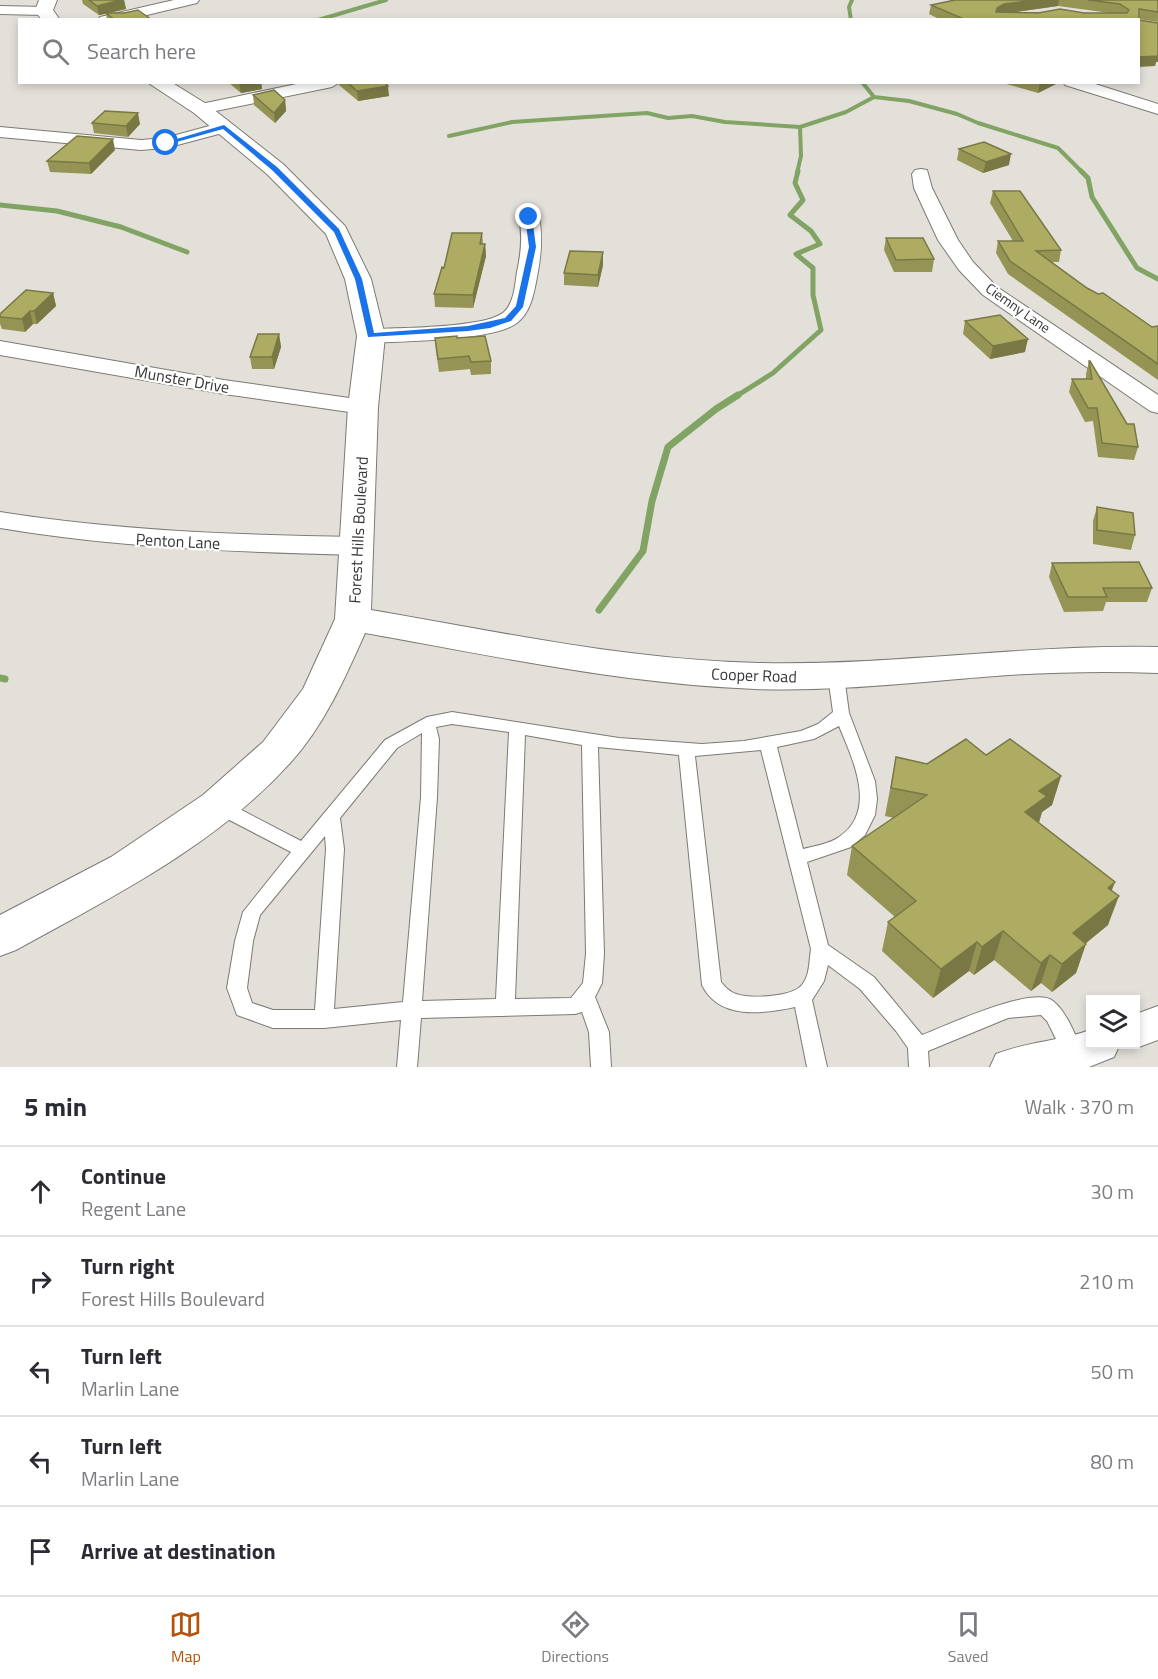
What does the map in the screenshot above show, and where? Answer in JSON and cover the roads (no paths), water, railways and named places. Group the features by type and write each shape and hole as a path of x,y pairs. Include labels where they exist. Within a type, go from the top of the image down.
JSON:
{"main road":[{"name":"Forest Hills Boulevard","path":"0,937 126,868 218,806 277,752 319,694 353,619 363,407 371,336 358,279 337,231 275,169 213,118 159,84"},
{"name":"Cooper Road","path":"353,619 679,671 757,676 836,676 1103,658 1158,660"}],"street":[{"path":"114,18 192,0"},
{"path":"0,10 48,10"},
{"path":"0,132 141,145 166,143 213,118 325,84"},
{"path":"1077,84 1158,109"},
{"name":"Ciemny Lane","path":"921,174 923,188 948,240 966,266 990,291 1158,406"},
{"path":"371,336 490,326 508,320 519,307 533,247 529,217"},
{"name":"Munster Drive","path":"0,348 224,387 363,407"},
{"name":"Penton Lane","path":"0,520 64,532 184,543 358,546"},
{"path":"1140,1030 1158,1023"},
{"path":"1010,1067 1087,1049"}],"lane":[{"path":"797,858 845,842 864,824 868,808 867,777 841,713 836,676"},
{"path":"590,740 595,954 591,988 586,998 575,1006 412,1010 324,1019 273,1018 244,1009 237,988 244,941 252,912 391,744 427,723 452,718 590,740 687,752 753,748 800,737 829,726 841,713"},
{"path":"407,1067 429,797 431,739 427,723"},
{"path":"505,1008 517,728"},
{"path":"687,752 712,985 718,995 733,1003 767,1005 802,997 815,983 820,949 768,744"},
{"path":"218,806 304,851"},
{"path":"324,1019 335,849 331,818"},
{"path":"820,949 867,983 918,1046 919,1067"},
{"path":"802,997 817,1067"},
{"path":"586,998 599,1032 601,1067"},
{"path":"918,1046 1007,1010 1045,1006 1086,1048"}],"waterway":[{"path":"325,18 386,0"},
{"path":"851,18 849,7 852,0"},
{"path":"864,84 874,97"},
{"path":"800,127 846,112 874,97"},
{"path":"874,97 909,101 957,114 978,123 1058,148 1088,178 1092,197 1137,268 1158,279"},
{"path":"449,136 512,122 647,113 668,118 692,116 725,122 800,127"},
{"path":"797,173 801,156 800,127"},
{"path":"735,397 773,373 821,330 813,295 813,268 796,254 820,244 811,231 790,215 803,200 795,183 798,171"},
{"path":"0,205 57,211 121,227 187,252"},
{"path":"599,610 643,551 652,501 668,447 716,409 738,395"},
{"path":"0,678 5,679"}]}
